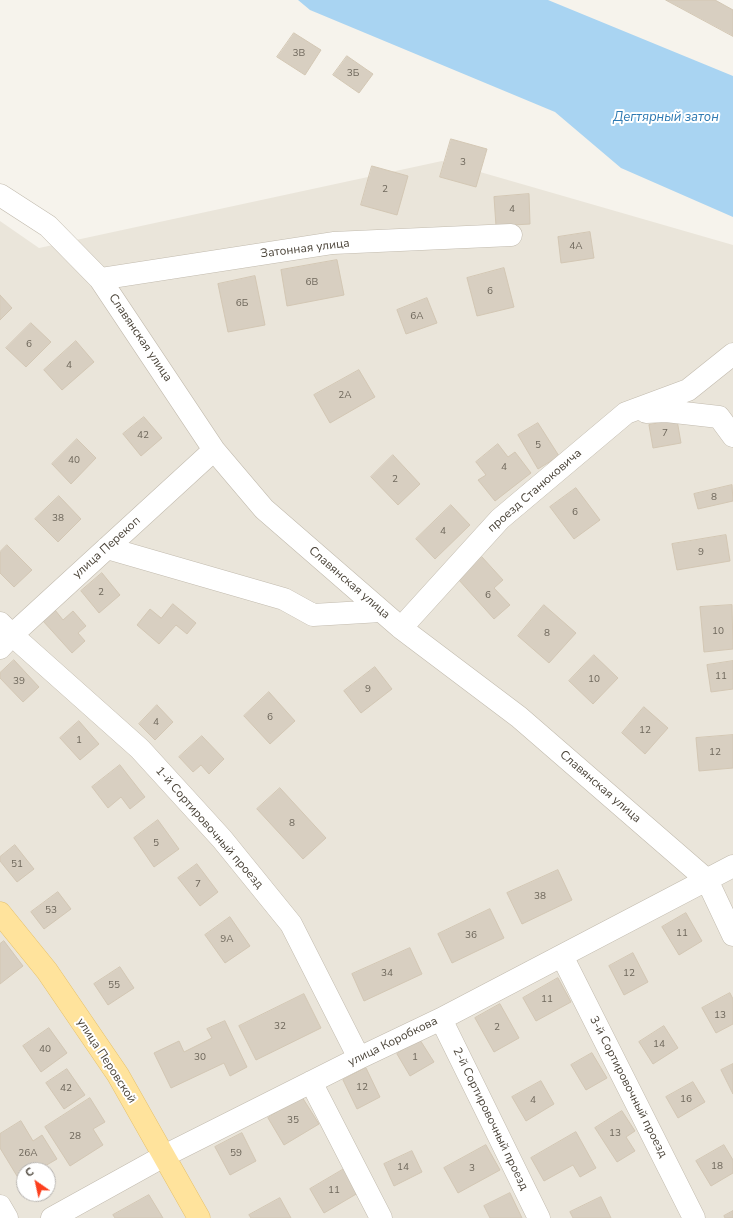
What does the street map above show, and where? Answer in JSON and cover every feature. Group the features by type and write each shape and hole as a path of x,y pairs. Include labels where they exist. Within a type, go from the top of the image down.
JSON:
{"main road":[{"name":"улица Перовской","path":"0,913 47,971 118,1075 199,1218"}],"street":[{"name":"Славянская улица","path":"0,195 48,226 100,279 214,450 264,509 401,628 519,717 707,880 733,935"},
{"name":"Затонная улица","path":"100,279 333,243 511,235"},
{"name":"проезд Станюковича","path":"401,628 500,519 626,414 688,390 733,354"},
{"path":"626,414 666,411 719,417 733,436"},
{"name":"улица Перекоп","path":"4,635 107,548 214,450"},
{"path":"107,548 284,600 313,615 381,611"},
{"name":"1-й Сортировочный проезд","path":"4,635 140,749 222,839 291,924 359,1058"},
{"name":"улица Коробкова","path":"52,1218 164,1156 359,1058 441,1019 733,866"},
{"name":"3-й Сортировочный проезд","path":"562,956 694,1218"},
{"name":"2-й Сортировочный проезд","path":"441,1019 539,1218"},
{"path":"311,1082 381,1218"},
{"path":"0,1206 7,1218"}],"shaded area":[{"path":"442,161 733,245 733,1218 0,1218 0,221 39,248"}],"water":[{"name":"Дегтярный затон","path":"298,0 548,0 733,76 733,217 621,168 555,112 310,10"}],"building":[{"path":"666,0 715,0 733,10 733,36"},
{"path":"294,33 321,50 305,75 277,57"},
{"path":"347,56 373,74 359,93 333,75"},
{"path":"451,139 487,149 476,187 440,177"},
{"path":"372,166 408,176 397,215 361,205"},
{"path":"529,194 530,224 496,226 494,197"},
{"path":"590,232 594,258 561,263 558,237"},
{"path":"337,260 344,295 287,306 281,270"},
{"path":"504,268 514,307 477,316 467,278"},
{"path":"255,276 265,325 228,332 218,284"},
{"path":"0,295 12,308 0,320"},
{"path":"427,298 437,323 406,334 397,310"},
{"path":"31,323 51,342 26,367 6,348"},
{"path":"76,341 94,362 62,390 44,370"},
{"path":"359,370 375,397 330,423 314,395"},
{"path":"144,417 162,438 141,456 123,434"},
{"path":"677,420 681,443 653,448 649,425"},
{"path":"538,423 559,456 538,469 518,435"},
{"path":"77,439 96,458 71,484 52,464"},
{"path":"498,444 508,457 515,452 531,473 495,501 478,480 486,475 476,462"},
{"path":"393,455 420,484 398,505 371,477"},
{"path":"732,485 733,501 698,509 694,494"},
{"path":"576,488 600,520 574,539 550,507"},
{"path":"59,496 81,519 58,542 35,519"},
{"path":"451,505 470,525 435,559 416,539"},
{"path":"726,535 730,561 677,570 672,544"},
{"path":"7,545 32,570 14,587 0,573 0,552"},
{"path":"482,557 503,580 494,588 510,605 494,619 458,579"},
{"path":"102,573 120,595 99,613 81,591"},
{"path":"173,604 196,623 187,634 176,625 159,644 137,625 150,609 161,618"},
{"path":"544,605 576,633 549,663 518,636"},
{"path":"732,605 733,649 704,652 700,607"},
{"path":"55,610 63,620 73,611 86,626 78,633 85,641 72,653 43,621"},
{"path":"594,655 618,678 593,704 569,681"},
{"path":"14,660 39,687 23,702 0,678 0,673"},
{"path":"733,661 733,689 711,692 707,665"},
{"path":"375,667 392,689 361,713 344,691"},
{"path":"269,692 295,721 270,744 244,716"},
{"path":"157,705 173,722 155,740 139,724"},
{"path":"644,707 668,728 645,754 622,733"},
{"path":"79,721 99,744 80,760 60,738"},
{"path":"733,735 733,768 699,771 696,738"},
{"path":"202,736 224,759 209,774 201,765 193,772 179,757"},
{"path":"120,765 145,797 130,809 121,797 108,808 92,787"},
{"path":"280,788 326,838 303,859 257,809"},
{"path":"158,820 179,849 154,867 134,838"},
{"path":"15,845 34,869 17,882 0,861 0,857"},
{"path":"197,864 218,892 200,906 178,878"},
{"path":"558,870 572,900 522,924 507,893"},
{"path":"58,892 71,909 44,929 31,912"},
{"path":"490,909 504,938 452,963 438,934"},
{"path":"686,913 702,941 679,955 662,927"},
{"path":"230,917 250,946 225,963 205,935"},
{"path":"4,941 23,966 0,984 0,944"},
{"path":"410,948 422,974 364,1001 352,974"},
{"path":"633,953 648,982 624,995 609,966"},
{"path":"120,967 134,988 108,1005 94,984"},
{"path":"558,978 571,1002 536,1021 523,998"},
{"path":"730,993 733,999 733,1024 716,1033 702,1008"},
{"path":"304,994 321,1028 256,1060 239,1026"},
{"path":"500,1004 519,1038 494,1052 475,1018"},
{"path":"225,1021 247,1067 230,1076 224,1063 171,1088 154,1053 179,1041 184,1052 212,1038 207,1029"},
{"path":"664,1026 678,1048 653,1064 639,1042"},
{"path":"49,1028 67,1053 41,1072 23,1046"},
{"path":"420,1040 434,1062 410,1076 397,1054"},
{"path":"592,1053 607,1078 586,1090 571,1065"},
{"path":"733,1064 733,1094 721,1070"},
{"path":"366,1068 380,1097 357,1109 343,1080"},
{"path":"67,1069 85,1095 64,1109 46,1083"},
{"path":"541,1081 554,1104 526,1121 512,1097"},
{"path":"693,1082 705,1102 678,1118 666,1097"},
{"path":"302,1097 319,1124 284,1145 268,1118"},
{"path":"90,1098 105,1122 93,1129 103,1145 70,1166 45,1127"},
{"path":"622,1111 635,1131 626,1137 635,1151 617,1162 595,1128"},
{"path":"21,1121 33,1141 42,1135 57,1159 52,1162 16,1162 16,1174 0,1148 0,1134"},
{"path":"576,1132 596,1168 580,1177 573,1165 544,1181 531,1158"},
{"path":"242,1133 256,1161 230,1175 215,1147"},
{"path":"486,1145 500,1170 458,1193 444,1168"},
{"path":"724,1145 733,1160 733,1173 711,1186 696,1161"},
{"path":"412,1151 422,1172 394,1186 384,1164"},
{"path":"344,1169 358,1193 324,1213 310,1189"},
{"path":"510,1193 522,1218 490,1218 484,1206"},
{"path":"149,1195 163,1218 115,1218 113,1215"},
{"path":"601,1197 611,1218 573,1218 570,1212"},
{"path":"280,1198 291,1218 251,1218 249,1215"},
{"path":"733,1211 733,1218 725,1218 724,1216"}]}
